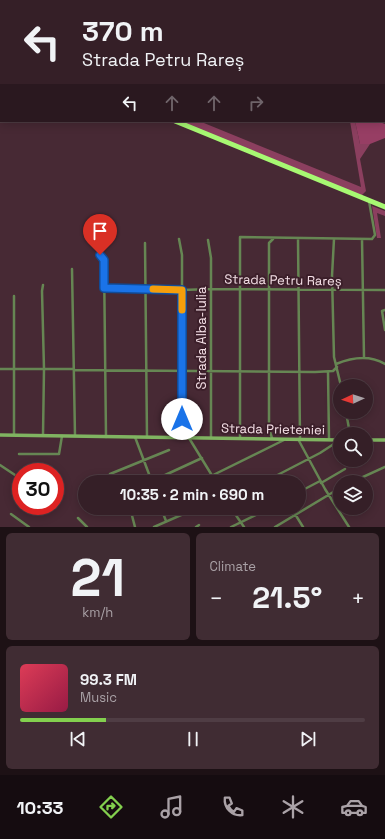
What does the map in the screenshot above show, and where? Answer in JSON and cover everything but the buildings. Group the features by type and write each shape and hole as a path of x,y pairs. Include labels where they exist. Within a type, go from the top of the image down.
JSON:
{"highway":[{"path":"177,122 385,208"}],"street":[{"path":"240,438 240,237 267,237 273,239 372,239 375,235 369,201"},
{"path":"298,238 298,439 320,482 348,527"},
{"path":"179,239 182,255 182,437"},
{"path":"272,438 269,429 269,242 273,239"},
{"path":"334,239 334,345 336,366 339,379"},
{"path":"362,239 364,358"},
{"name":"Strada Alba-Iulia","path":"208,240 211,249 211,438"},
{"path":"145,243 147,438"},
{"path":"98,255 102,255 104,260 106,437"},
{"path":"72,269 75,436"},
{"path":"43,285 43,436"},
{"name":"Strada Petru Rareș","path":"104,288 182,290 385,290"},
{"path":"14,296 14,435"},
{"path":"385,310 382,311 385,330"},
{"path":"0,369 328,372 335,370 336,366 364,358 378,360 385,364"},
{"path":"328,372 329,440"},
{"name":"Strada Prieteniei","path":"0,435 147,438 286,438 333,440"},
{"path":"19,454 59,454 62,436"},
{"path":"135,437 149,475"},
{"path":"189,437 211,475"},
{"path":"214,475 286,438"},
{"path":"373,440 385,440"},
{"path":"277,475 333,444"},
{"path":"110,474 169,450"},
{"path":"166,475 202,458"},
{"path":"0,465 12,472"},
{"path":"367,475 385,467"},
{"path":"306,489 346,469"},
{"path":"306,508 333,492"},
{"path":"11,514 29,527"},
{"path":"132,515 135,527"},
{"path":"164,515 166,521"},
{"path":"154,527 180,515"},
{"path":"236,515 244,527"},
{"path":"231,527 256,515"},
{"path":"274,527 294,515"},
{"path":"297,515 303,527"},
{"path":"78,518 87,527"}],"shaded area":[{"path":"181,122 201,122 361,187 350,122 355,122 360,144 370,144 360,159 366,191 361,196"},
{"path":"355,122 380,122 385,124 385,138 370,144 360,144"},
{"path":"372,206 385,211 385,216 377,213 381,238 377,238"}],"slow traffic":[{"path":"153,289 182,290 182,310"}],"route":[{"path":"100,255 103,256 104,260 104,288 182,290 182,419"}]}
